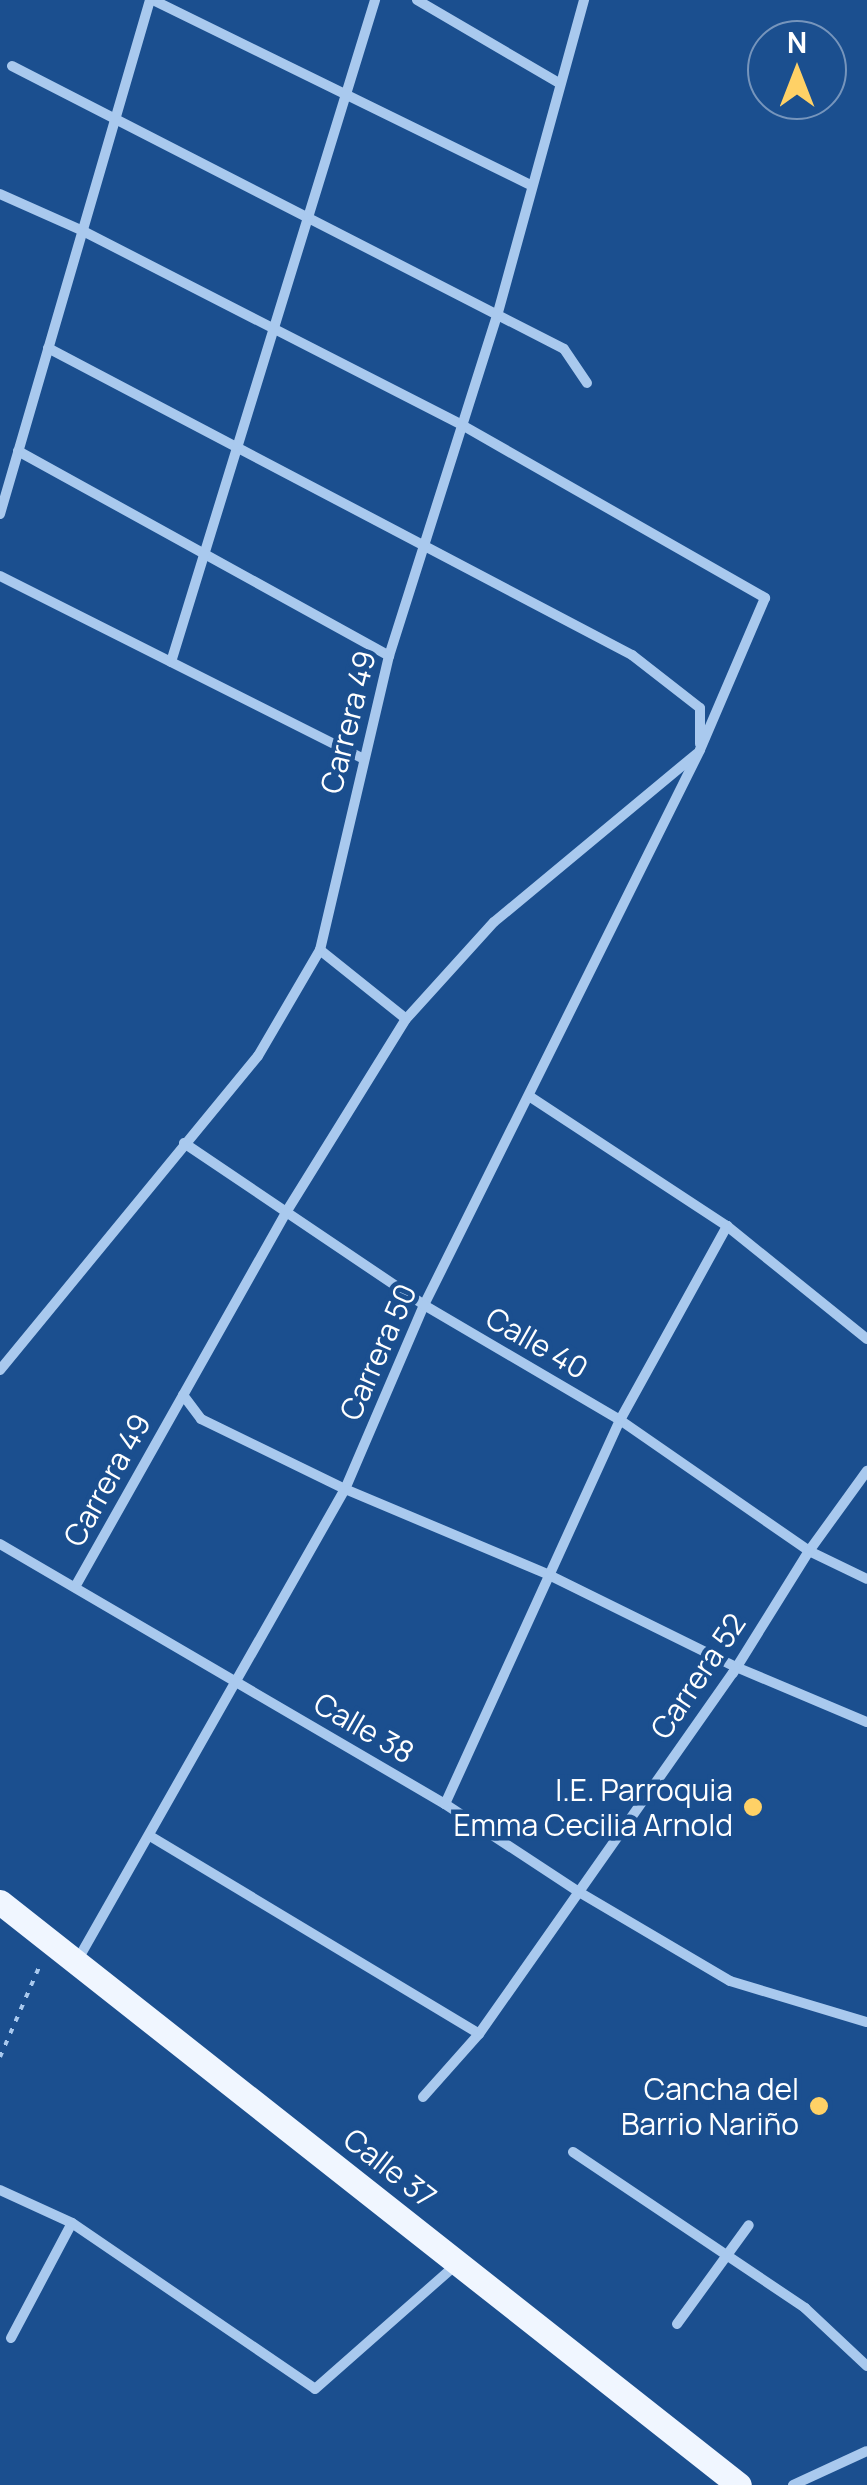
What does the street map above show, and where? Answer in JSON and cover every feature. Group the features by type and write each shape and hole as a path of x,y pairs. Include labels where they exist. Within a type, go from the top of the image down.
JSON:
{"main road":[{"name":"Calle 37","path":"0,1902 739,2485"}],"street":[{"path":"0,514 151,0 532,186"},
{"path":"171,662 375,0"},
{"path":"417,0 560,82"},
{"name":"Carrera 49","path":"0,1370 258,1056 320,950 389,656 498,316 584,0"},
{"path":"12,66 564,349 587,383"},
{"path":"0,194 82,230 462,425"},
{"path":"48,348 632,655 700,708 700,750"},
{"name":"Carrera 50","path":"77,1962 345,1489 424,1306 700,750 765,598 462,425"},
{"path":"18,450 389,656"},
{"path":"0,576 364,759"},
{"name":"Carrera 49","path":"75,1587 285,1214 406,1019 494,922 700,750"},
{"path":"320,950 406,1019"},
{"path":"529,1096 728,1226 867,1338"},
{"name":"Calle 40","path":"184,1143 424,1306 620,1420 810,1550 867,1580"},
{"path":"445,1804 546,1574 620,1420 728,1226"},
{"path":"183,1395 201,1419 345,1489 546,1574 736,1668 867,1722"},
{"name":"Carrera 52","path":"422,2096 479,2034 736,1668 810,1550 867,1471"},
{"name":"Calle 38","path":"0,1544 445,1804 579,1892 730,1981 867,2022"},
{"path":"150,1836 479,2034"},
{"path":"573,2152 804,2308 867,2366"},
{"path":"0,2190 72,2222 315,2389 458,2263"},
{"path":"11,2338 72,2222"},
{"path":"677,2324 748,2225"},
{"path":"793,2485 867,2451"}],"path":[{"path":"0,2057 51,1942"}],"place":[{"name":"I.E. Parroquia Emma Cecilia Arnold","path":"753,1807"},
{"name":"Cancha del Barrio Nariño","path":"819,2106"}]}
